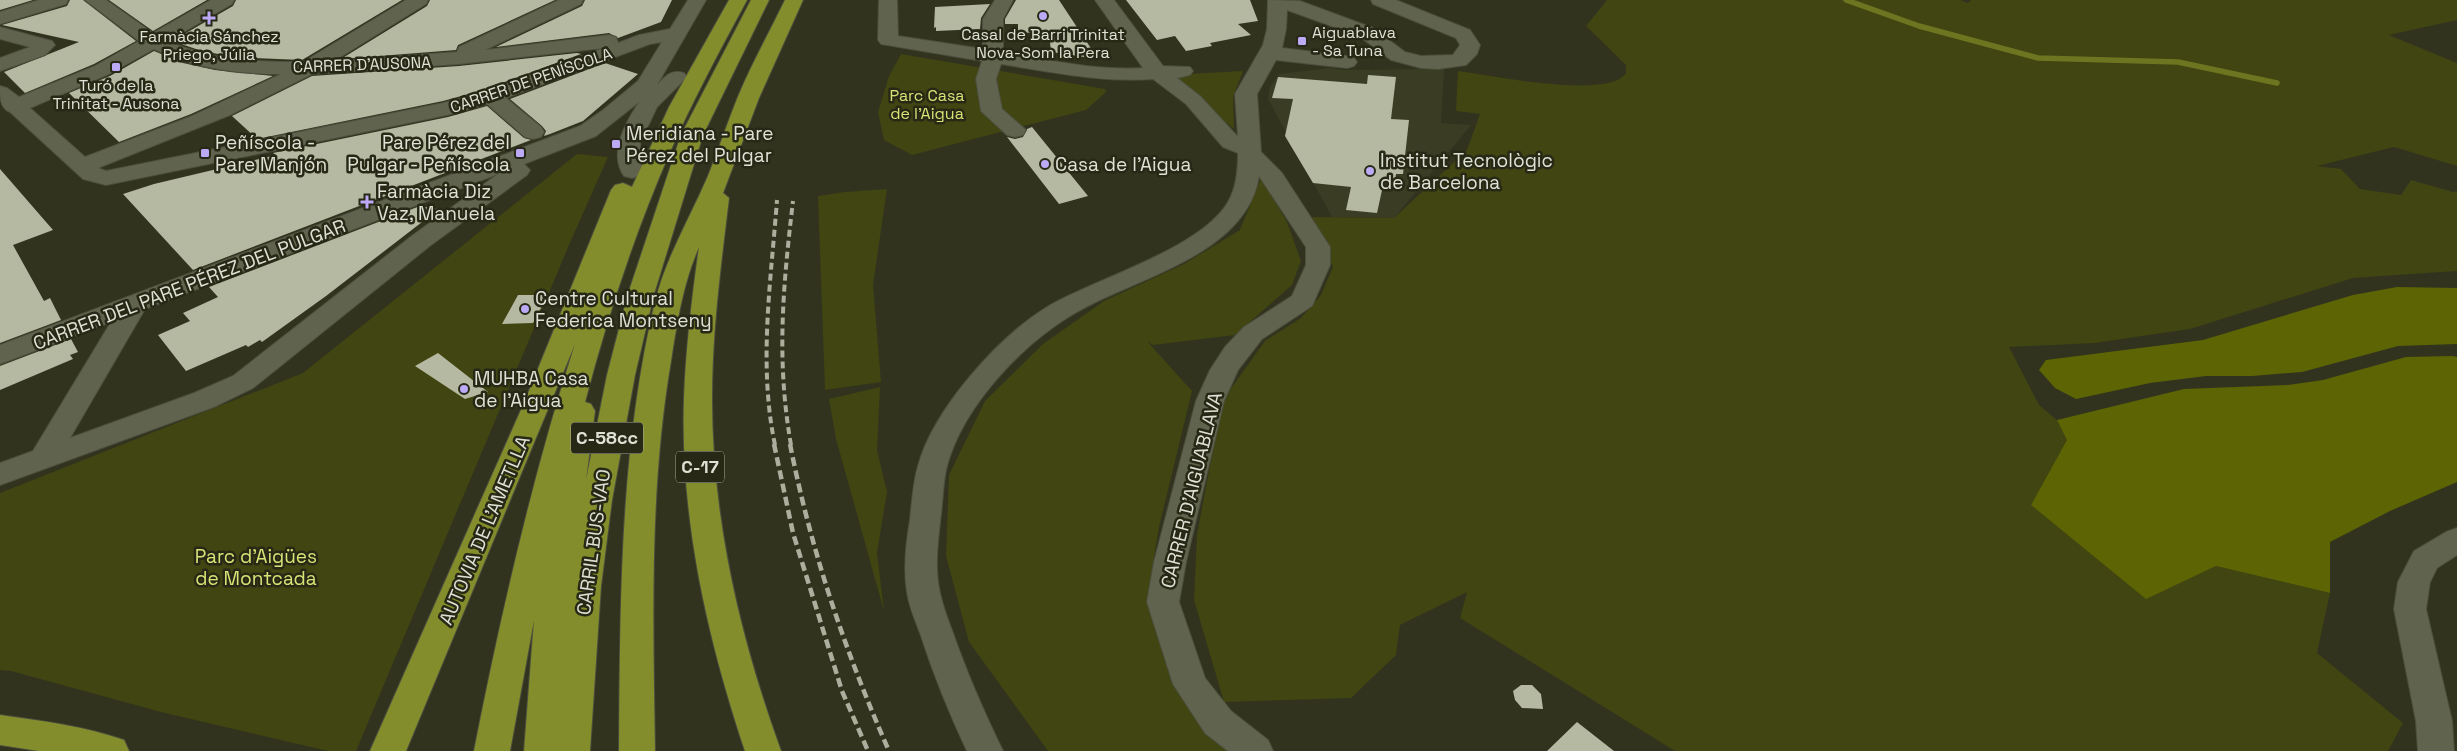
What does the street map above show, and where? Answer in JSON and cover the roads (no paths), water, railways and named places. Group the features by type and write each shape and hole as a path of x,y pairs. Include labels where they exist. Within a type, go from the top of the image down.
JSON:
{"highway":[{"path":"665,141 681,69 718,0"},
{"path":"492,751 522,588 541,506 591,337 621,248 665,141 715,40 738,0"},
{"name":"CARRIL BUS-VAO","path":"572,751 585,586 597,500 608,436 634,321 692,135 760,0"},
{"path":"637,751 636,588 643,475 652,391 668,301 677,271 719,177 748,98 794,0"},
{"name":"AUTOVIA DE L'AMETLLA","path":"388,751 538,403 632,171 681,69"},
{"name":"C-17","path":"719,177 700,349 700,465 708,535 722,608 763,751"},
{"path":"542,751 548,637 574,467 591,337"},
{"path":"0,730 68,740 110,751"}],"street":[{"path":"0,18 59,0"},
{"name":"CARRER D'AUSONA","path":"94,0 153,42 180,53 212,61 263,66 309,68 454,60 646,38"},
{"path":"7,100 102,70 225,0"},
{"path":"7,100 86,170 204,119 309,68 419,0"},
{"path":"454,60 466,51 574,0"},
{"path":"534,142 600,124 646,85 697,0"},
{"path":"888,0 888,40 1087,72 1124,76 1183,71"},
{"path":"1004,0 993,19 993,57 986,79 992,111 1015,130"},
{"name":"CARRER D'AIGUABLAVA","path":"1104,0 1158,72 1193,100 1274,178 1318,247 1318,265 1303,300 1253,333 1235,353 1224,370 1210,401 1170,562 1163,602 1190,684 1218,722 1255,751"},
{"path":"985,751 964,707 942,652 923,592 921,550 933,464 946,433 982,381 1004,356 1044,321 1073,302 1164,261 1201,239 1226,221 1239,204 1245,189 1246,93 1271,53 1279,24 1278,1 1366,32 1398,56 1438,63 1459,61 1467,54 1470,45 1463,34 1380,0"},
{"path":"0,33 45,45 38,51 0,64"},
{"name":"CARRER DE PENÍSCOLA","path":"86,170 106,178 127,175 447,109 491,96 646,38 677,34"},
{"path":"1271,53 1347,62"},
{"path":"491,96 534,142"},
{"path":"0,474 204,400 243,382 422,240 498,174 523,168 534,142"},
{"name":"CARRER DEL PARE PÉREZ DEL PULGAR","path":"0,355 136,303 498,174"},
{"path":"44,457 136,303"},
{"path":"2436,751 2434,721 2410,609 2414,582 2425,560 2457,540"}],"waterway":[{"path":"1846,0 1919,26 2038,58 2178,62 2277,83"}],"railway":[{"path":"775,445 767,384 767,323 777,200"},
{"path":"791,445 786,414 782,353 786,263 793,201"},
{"path":"774,444 793,533 842,691 868,751"},
{"path":"790,444 808,523 831,600 858,676 889,751"}],"place":[{"name":"Casal de Barri Trinitat Nova-Som la Pera","path":"1043,16"},
{"name":"Farmàcia Sánchez Priego, Júlia","path":"209,18"},
{"name":"Aiguablava - Sa Tuna","path":"1302,41"},
{"name":"Turó de la Trinitat - Ausona","path":"116,67"},
{"name":"Meridiana - Pare Pérez del Pulgar","path":"616,144"},
{"name":"Peñíscola - Pare Manjón","path":"205,153"},
{"name":"Pare Pérez del Pulgar - Peñíscola","path":"520,153"},
{"name":"Casa de l'Aigua","path":"1045,164"},
{"name":"Institut Tecnològic de Barcelona","path":"1370,171"},
{"name":"Farmàcia Diz Vaz, Manuela","path":"367,202"},
{"name":"Centre Cultural Federica Montseny","path":"525,309"},
{"name":"MUHBA Casa de l'Aigua","path":"464,389"}],"park label":[{"name":"Parc Casa de l'Aigua","path":"927,104"},
{"name":"Parc d'Aigües de Montcada","path":"256,567"}]}
